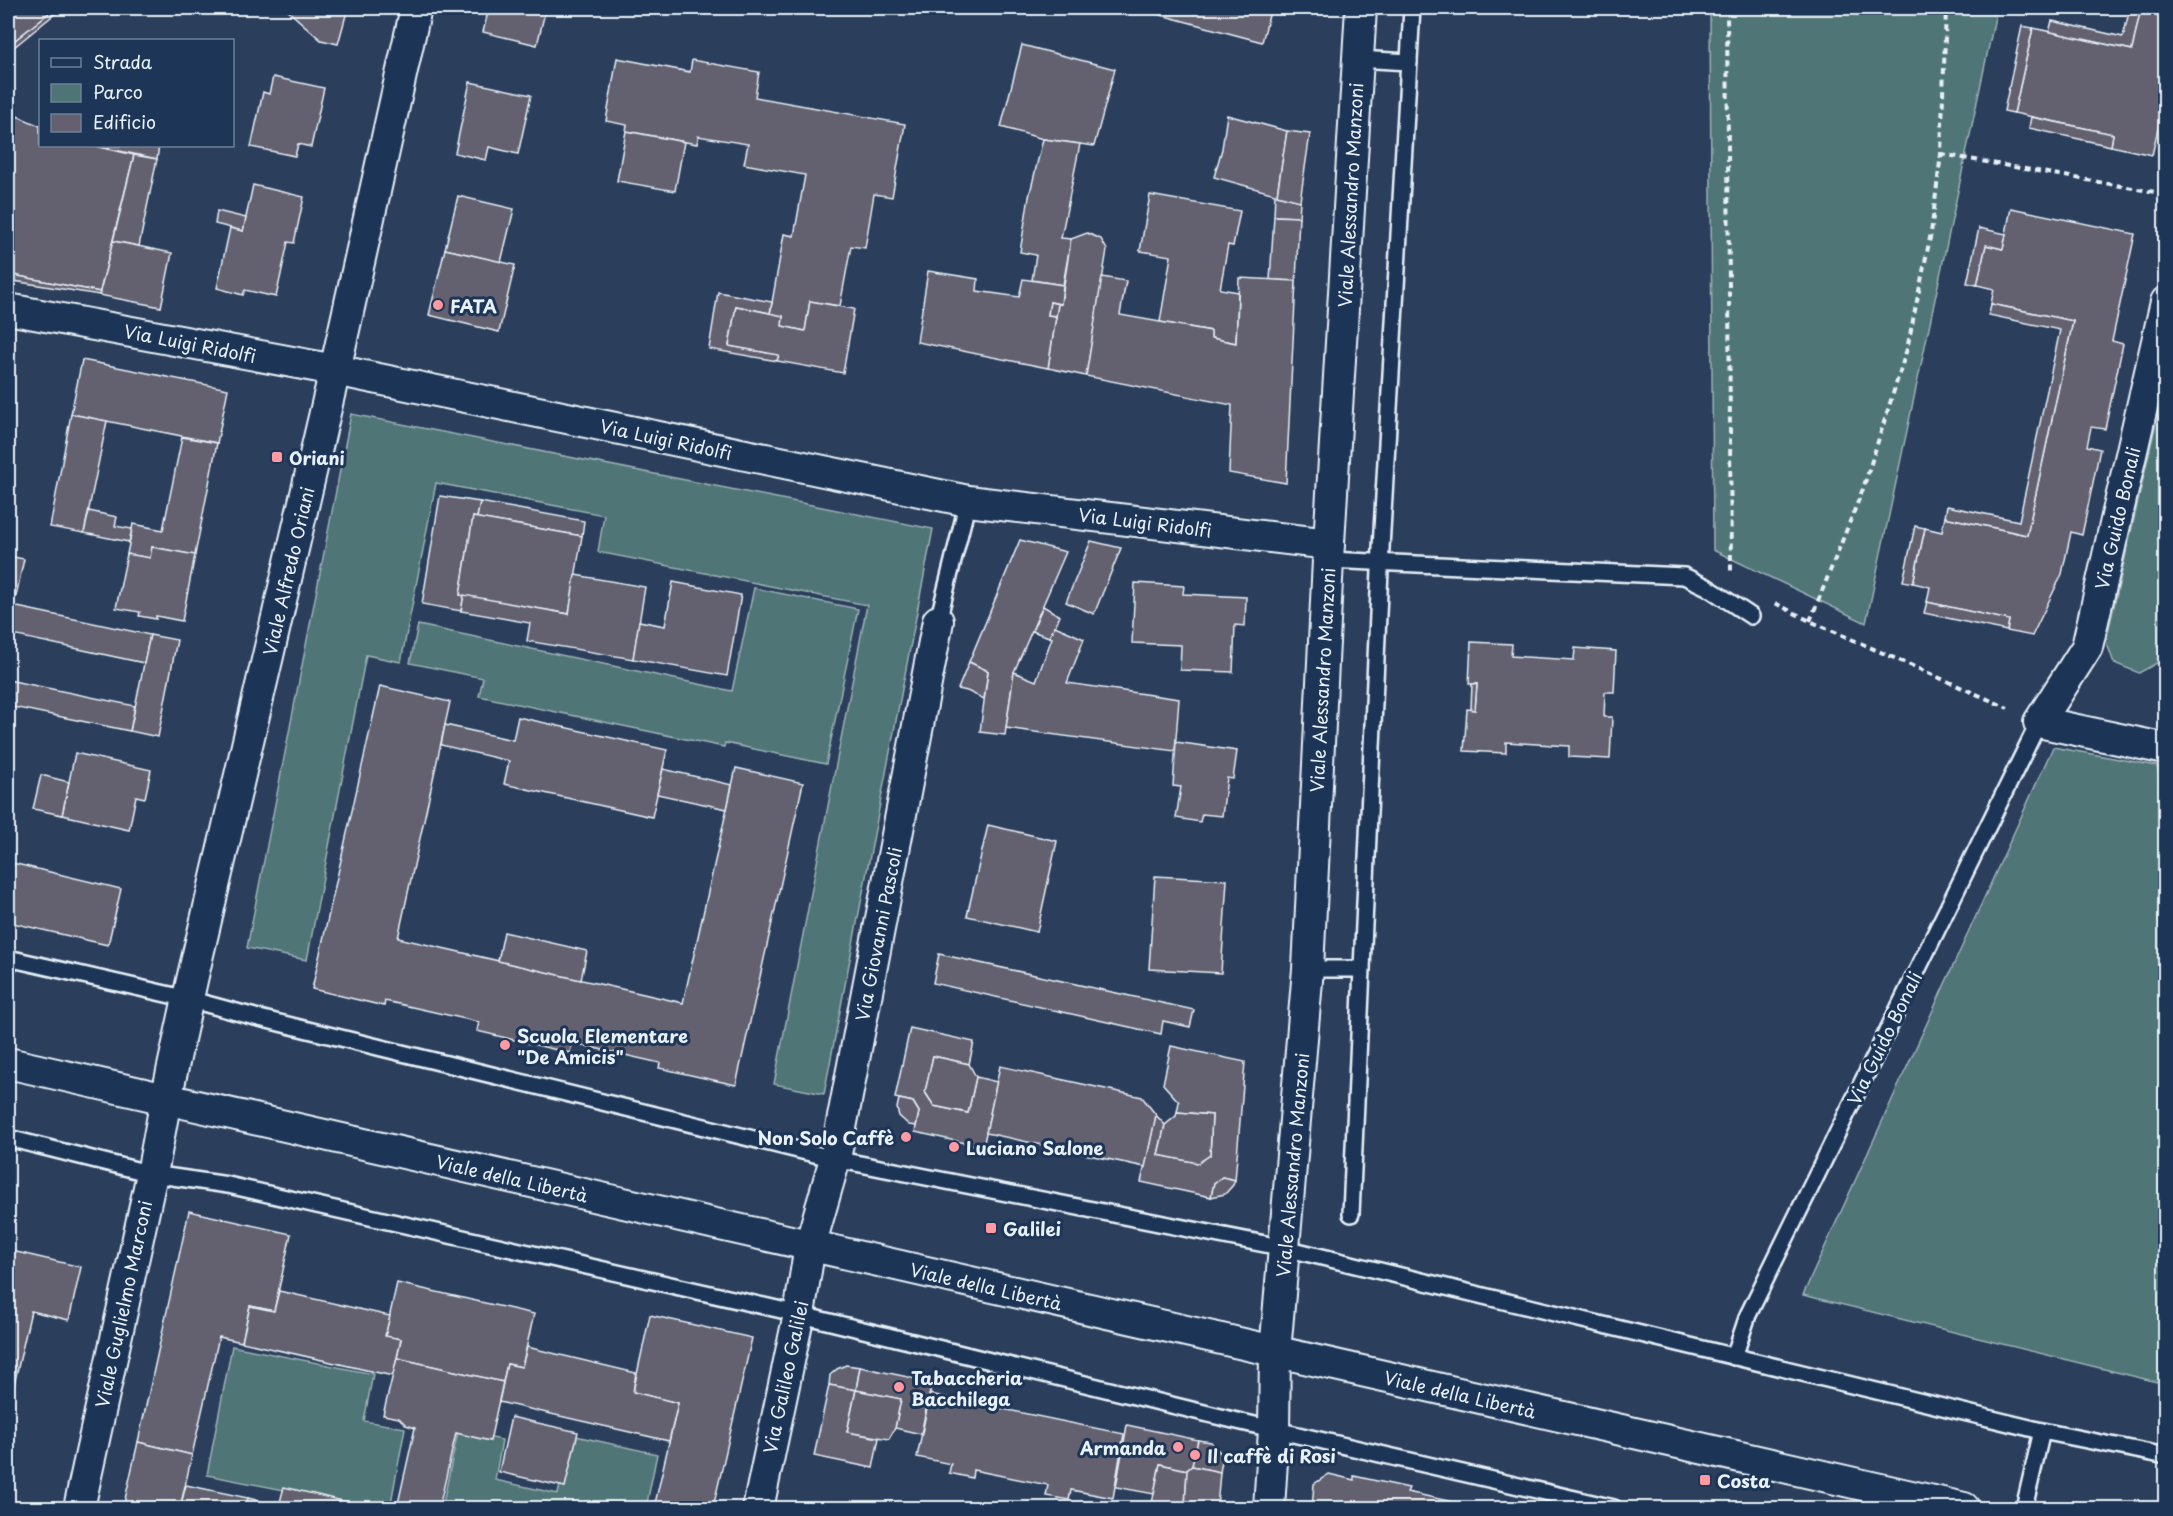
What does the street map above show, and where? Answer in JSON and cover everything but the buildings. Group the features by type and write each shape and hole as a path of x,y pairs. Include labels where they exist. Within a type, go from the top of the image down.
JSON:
{"street":[{"name":"Viale Alfredo Oriani","path":"166,1099 416,8"},
{"name":"Viale Alessandro Manzoni","path":"1269,1509 1275,1430 1275,1352 1308,969 1329,552 1361,8"},
{"name":"Via Guido Bonali","path":"2039,722 2087,647 2166,302"},
{"name":"Via Luigi Ridolfi","path":"8,309 334,370 968,501 1329,552"},
{"name":"Via Giovanni Pascoli","path":"810,1246 835,1159 938,621"},
{"path":"2039,722 2166,749"},
{"name":"Viale della Libertà","path":"8,1063 1964,1509"},
{"name":"Viale Guglielmo Marconi","path":"79,1509 153,1174 166,1099"},
{"name":"Via Galileo Galilei","path":"758,1509 800,1314 810,1246"}],"lane":[{"path":"1351,1214 1381,562 1412,8"},
{"path":"1358,59 1409,62"},
{"path":"938,621 968,501"},
{"path":"1329,552 1381,562 1684,576 1707,586 1751,616"},
{"name":"Via Guido Bonali","path":"1734,1357 1754,1304 2039,722"},
{"path":"8,958 188,999 835,1159 1285,1248 2042,1431 2166,1456"},
{"path":"1308,969 1362,969"},
{"path":"8,1138 153,1174 228,1185 800,1314 1275,1430 1614,1509"},
{"path":"2024,1509 2042,1431"}],"path":[{"path":"1727,8 1731,580"},
{"path":"1810,621 1863,489 1907,349 1931,233 1941,154 1946,8"},
{"path":"1941,154 2166,194"}],"green space":[{"path":"1710,8 1997,8 1866,623 1713,550"},
{"path":"2165,384 2165,653 2164,659 2139,673 2114,663 2106,641"},
{"path":"351,414 933,529 824,1094 774,1084 867,605 598,552 604,515 436,483 401,662 366,655 307,960 247,948"},
{"path":"754,588 858,609 826,764 725,743 724,747 479,696 483,678 410,663 418,625 732,691"},
{"path":"2053,747 2157,766 2165,804 2165,1384 1803,1295"},
{"path":"232,1346 373,1374 364,1421 405,1428 390,1508 376,1508 207,1475"},
{"path":"458,1431 502,1440 495,1480 558,1494 571,1435 657,1454 646,1508 442,1508"}],"place":[{"name":"FATA","path":"438,305"},
{"name":"Oriani","path":"277,457"},
{"name":"Scuola Elementare \"De Amicis\"","path":"505,1045"},
{"name":"Non Solo Caffè","path":"906,1137"},
{"name":"Luciano Salone","path":"954,1147"},
{"name":"Galilei","path":"991,1228"},
{"name":"Tabaccheria Bacchilega","path":"899,1387"},
{"name":"Armanda","path":"1178,1447"},
{"name":"Il caffè di Rosi","path":"1195,1455"},
{"name":"Costa","path":"1705,1480"}]}
